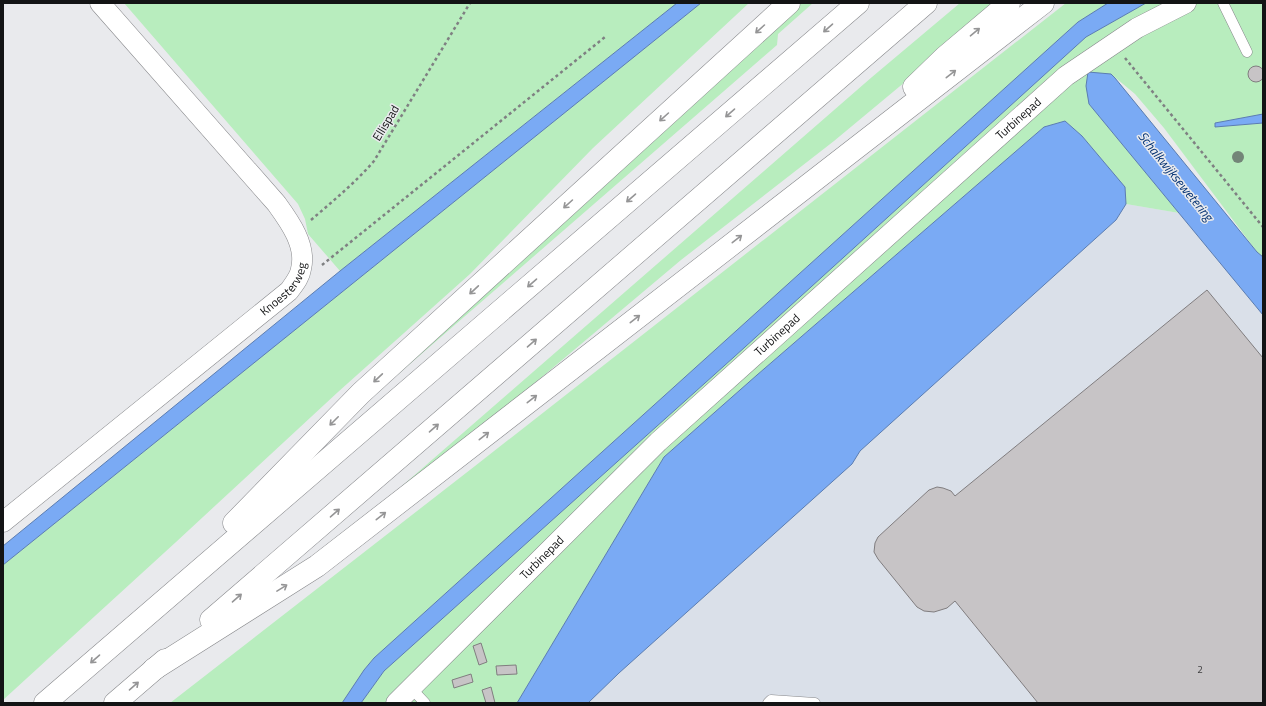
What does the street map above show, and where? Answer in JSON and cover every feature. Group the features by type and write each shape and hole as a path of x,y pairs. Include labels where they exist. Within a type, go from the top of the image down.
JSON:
{"highway":[{"path":"125,633 361,393 789,3"},
{"path":"45,703 858,3"},
{"path":"115,703 926,3"},
{"path":"832,166 945,57 1009,3"},
{"path":"154,669 317,566 1043,3"}],"street":[{"name":"Knoesterweg","path":"3,522 289,291 301,269 302,254 294,232 276,203 100,3"},
{"name":"Turbinepad","path":"396,703 658,442 1066,76 1137,28 1186,3"}],"lane":[{"path":"1223,3 1247,52"},
{"path":"411,688 425,703"},
{"path":"768,703 771,700 815,703"}],"path":[{"name":"Ellispad","path":"294,232 343,193 374,161 470,3"},
{"path":"320,266 605,37"},
{"path":"1113,44 1263,227"}],"shaded area":[{"path":"1126,204 1179,213 1263,315 1263,703 588,703 619,673 852,464 860,451 1116,220"}],"green space":[{"path":"124,3 677,3 340,271 308,234 305,219 298,204"},
{"path":"701,3 749,3 593,148 470,274 338,392 3,700 3,565"},
{"path":"796,3 813,3 778,34 777,45 373,396"},
{"path":"960,3 1000,3 834,141 681,260 467,440 371,513 872,77"},
{"path":"1066,3 1108,3 1078,22 374,658 342,703 170,703 475,466"},
{"path":"1146,3 1263,3 1263,114 1215,123 1215,127 1263,123 1263,257 1257,252 1164,128 1135,94 1111,74 1089,104 1179,213 1126,204 1125,187 1082,136 1065,121 1044,127 664,457 517,703 361,703 384,671 734,357 1086,37"}],"water":[{"path":"677,3 701,3 3,565 3,546 340,271"},
{"path":"1108,3 1146,3 1086,37 734,357 384,671 361,703 342,703 374,658 1078,22"},
{"name":"Schalkwijksewetering","path":"1088,72 1111,74 1115,78 1257,252 1263,257 1263,315 1089,104 1086,86"},
{"path":"1263,114 1263,123 1215,127 1215,123"},
{"path":"1065,121 1082,136 1125,187 1126,204 1116,220 860,451 852,464 619,673 588,703 517,703 664,457 1044,127"}],"building":[{"path":"1256,66 1262,68 1264,74 1262,80 1256,82 1250,80 1248,74 1250,68"},
{"path":"1207,290 1263,358 1263,703 1038,703 955,601 947,608 934,612 924,611 917,607 878,559 874,552 875,543 878,537 929,490 937,487 943,488 951,491 955,496"},
{"path":"481,643 487,662 479,665 473,646"},
{"path":"516,665 517,674 497,675 496,666"},
{"path":"471,674 473,682 454,688 452,680"},
{"path":"491,687 495,703 486,703 482,690"}]}
